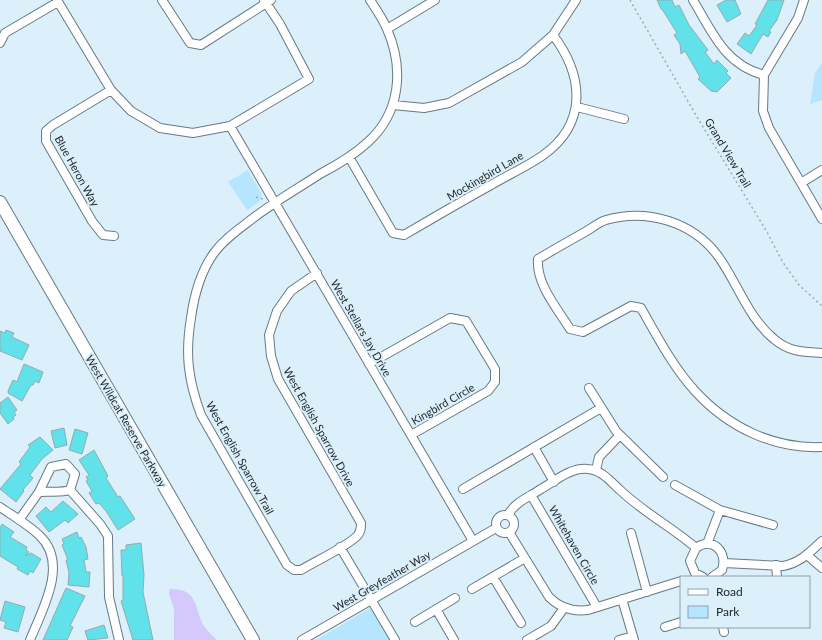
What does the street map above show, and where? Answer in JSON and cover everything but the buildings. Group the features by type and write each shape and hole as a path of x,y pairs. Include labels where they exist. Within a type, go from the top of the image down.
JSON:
{"main road":[{"name":"West Wildcat Reserve Parkway","path":"0,202 253,640"}],"street":[{"path":"0,43 5,33 58,1 111,90 131,111 160,128 193,133 230,126 309,80 267,1 201,45 190,43 162,0"},
{"name":"West English Sparrow Trail","path":"340,548 301,570 294,570 287,565 201,415 192,390 187,364 188,338 193,303 203,273 214,253 235,231 275,202 349,157 380,130 393,105 397,87 398,67 387,29 370,0"},
{"path":"387,29 435,0"},
{"path":"393,105 424,108 449,103 522,62 554,35 576,0"},
{"path":"693,0 725,53 752,72 764,75"},
{"path":"804,0 798,18 764,75 763,111 768,128 822,219"},
{"name":"Mockingbird Lane","path":"349,157 393,233 404,235 542,156 567,130 577,107 577,84 573,69 561,45 554,35"},
{"name":"Blue Heron Way","path":"111,90 53,125 46,132 46,142 92,221 103,235 114,236"},
{"path":"577,107 624,119"},
{"name":"West Stellars Jay Drive","path":"230,126 473,541"},
{"path":"801,183 822,170"},
{"path":"822,353 797,352 774,340 757,321 718,255 702,239 685,227 666,220 648,216 635,216 606,220 538,259 537,270 543,285 570,329 583,332 631,306 641,308 663,345 694,390 721,416 746,431 777,443 804,448 822,447"},
{"name":"West English Sparrow Drive","path":"316,273 291,291 278,311 269,335 270,356 278,379 361,523 361,530 358,536 340,548"},
{"name":"Kingbird Circle","path":"369,364 450,318 466,321 495,369 495,382 488,391 411,435"},
{"path":"589,388 619,436 663,477"},
{"path":"463,489 601,408"},
{"path":"596,470 600,458 619,436"},
{"path":"534,447 554,482"},
{"path":"19,520 39,492 51,467 58,464 66,464 75,474 70,490"},
{"path":"508,515 515,505 573,470 588,468 596,470 648,514 680,533 696,548"},
{"path":"675,484 720,510 773,525"},
{"path":"39,492 63,492 70,490"},
{"path":"70,490 100,524 108,536 109,597 119,640"},
{"name":"Whitehaven Circle","path":"532,495 597,607"},
{"path":"0,507 41,536 51,552 54,572 50,588 30,640"},
{"path":"707,544 720,510"},
{"path":"504,514 508,515 514,521 514,526 509,532 503,533 496,528 497,518 504,514"},
{"path":"473,541 496,528"},
{"path":"509,532 549,597 564,608 579,611 597,607 680,581"},
{"path":"631,533 647,592"},
{"name":"West Greyfeather Way","path":"302,640 473,541"},
{"path":"724,563 776,565 792,564 807,555 822,541"},
{"path":"692,575 690,561 696,548 707,544 715,546 722,552 724,563 722,570 713,576"},
{"path":"340,548 395,640"},
{"path":"807,555 822,568"},
{"path":"472,589 525,558"},
{"path":"776,565 777,576"},
{"path":"493,577 521,623"},
{"path":"415,622 455,598"},
{"path":"619,640 633,638 622,599"},
{"path":"531,639 551,626 564,608"},
{"path":"436,609 454,640"},
{"path":"665,627 680,622"}],"path":[{"name":"Grand View Trail","path":"630,0 696,117 767,232 782,261 800,285 822,306"}],"green space":[{"path":"822,63 822,100 810,104 815,73"},
{"path":"248,170 262,195 260,201 247,210 228,182"},
{"path":"370,608 392,640 316,640"}],"shaded area":[{"path":"170,589 186,592 191,596 204,626 217,640 174,640 174,609 169,594"}]}
